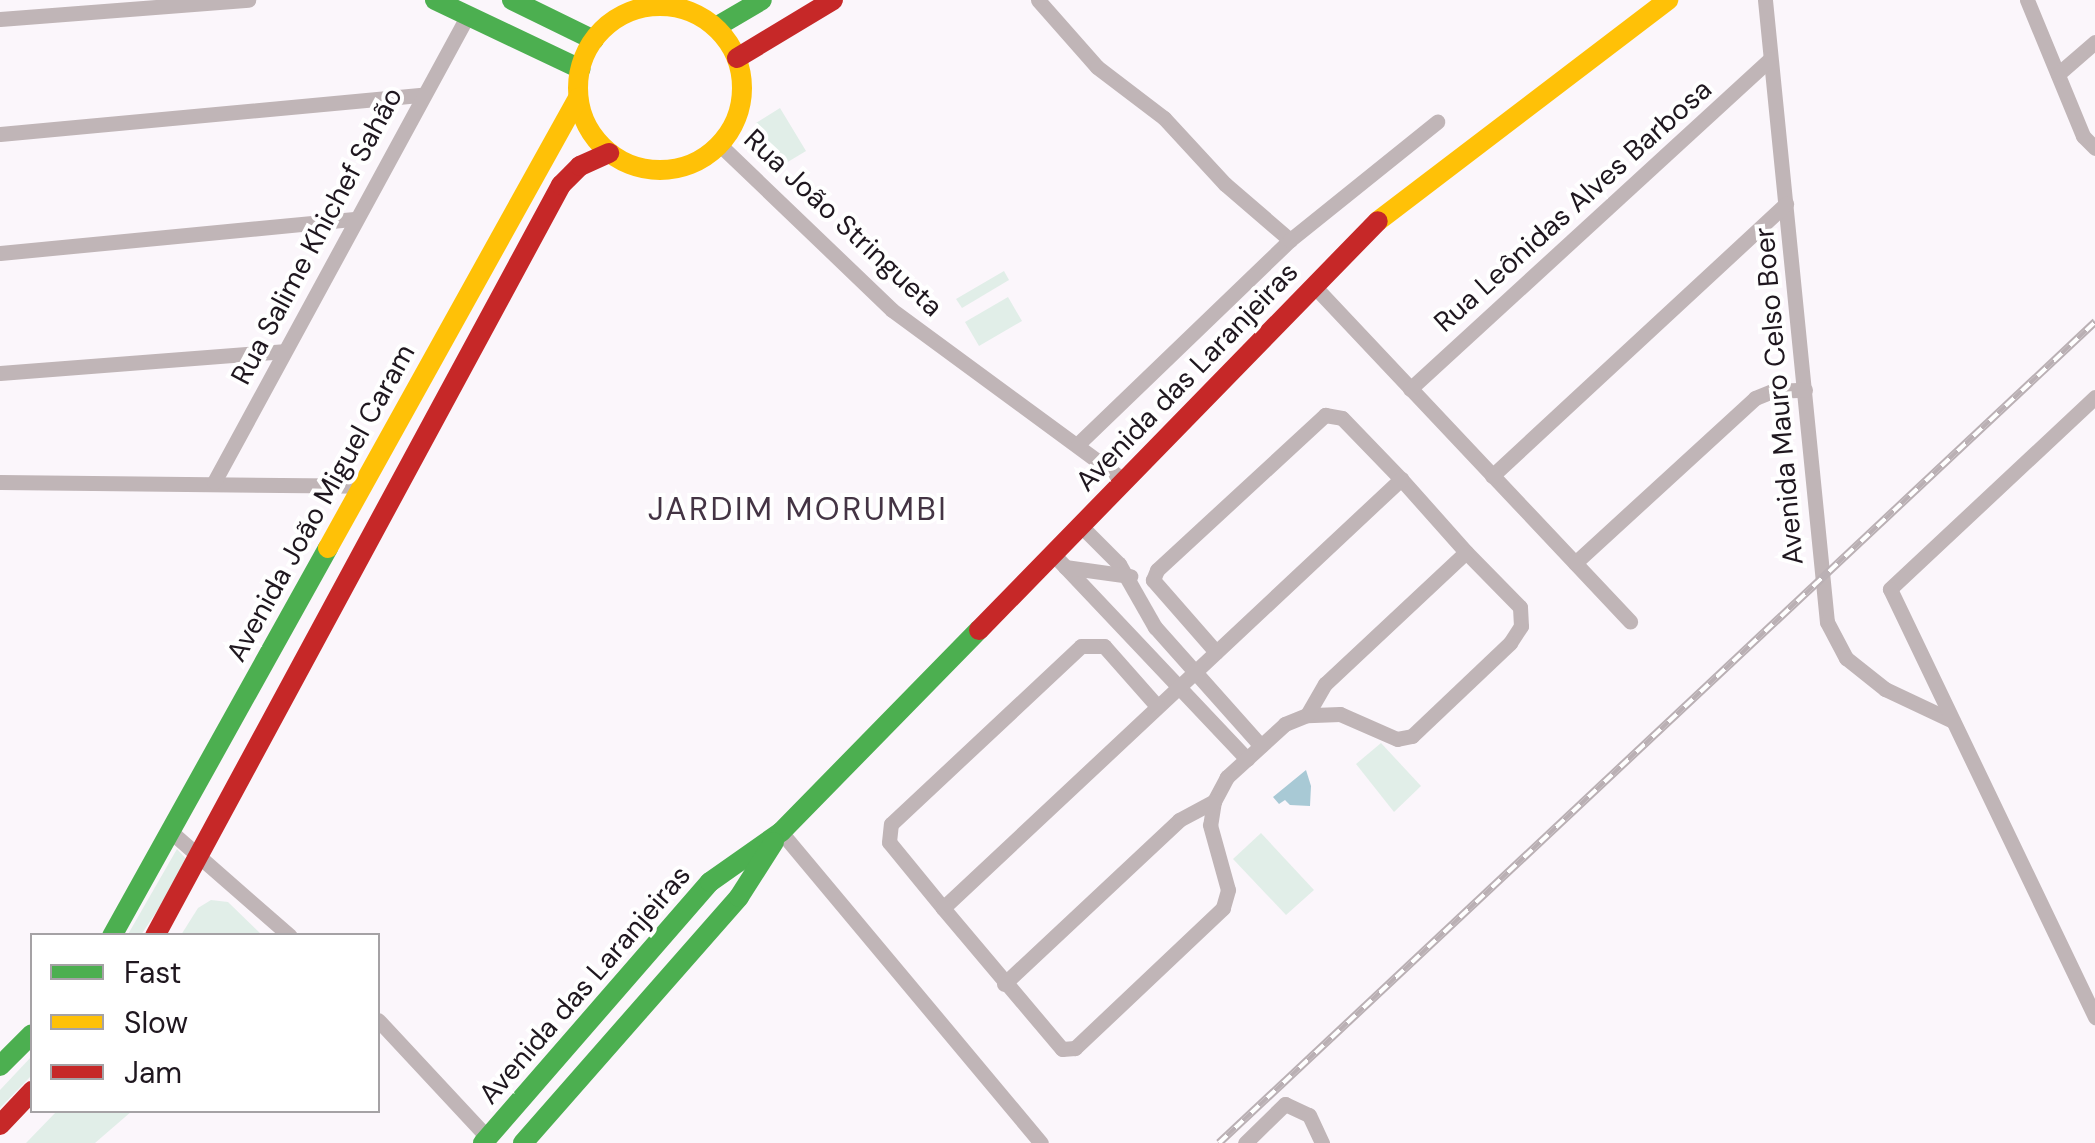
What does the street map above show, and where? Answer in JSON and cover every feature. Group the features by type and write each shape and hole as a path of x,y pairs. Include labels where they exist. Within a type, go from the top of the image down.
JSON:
{"main road":[{"path":"435,0 580,68"},
{"path":"512,0 594,40"},
{"path":"716,27 762,0"},
{"path":"737,58 833,0"},
{"name":"Avenida das Laranjeiras","path":"485,1141 710,882 780,832 1060,561 1081,526 1391,208 1668,0"},
{"path":"657,6 689,11 716,27 737,58 743,84 740,110 720,144 693,164 672,170 638,168 609,153 586,124 578,98 580,68 594,40 626,14 657,6"},
{"name":"Avenida João Miguel Caram","path":"114,933 578,98"},
{"path":"157,933 561,185 580,166 609,153"},
{"name":"Avenida das Laranjeiras","path":"523,1143 739,897 780,832"},
{"path":"0,1066 30,1036"},
{"path":"0,1125 30,1093"}],"street":[{"path":"0,19 123,4 248,0"},
{"path":"1038,0 1097,67 1164,118 1225,184 1290,240"},
{"name":"Avenida Mauro Celso Boer","path":"1765,0 1827,622 1846,658 1885,689 1953,721"},
{"path":"2027,0 2082,136 2094,148"},
{"name":"Rua Salime Khichef Sahão","path":"214,482 468,15"},
{"path":"2058,74 2095,42"},
{"name":"Rua Leônidas Alves Barbosa","path":"1410,389 1770,59"},
{"path":"0,134 422,95"},
{"path":"1078,444 1290,240 1438,122"},
{"name":"Rua João Stringueta","path":"720,144 892,310 1078,444 1124,482"},
{"path":"1492,476 1786,204"},
{"path":"0,253 354,219"},
{"path":"1314,286 1630,620"},
{"path":"0,373 283,351"},
{"path":"1575,563 1755,398 1772,391 1806,390"},
{"path":"2095,397 1890,589 2095,1017"},
{"path":"1154,580 1157,570 1325,414 1342,418 1520,607 1521,626 1510,643 1412,736 1397,738 1340,714 1307,715 1285,724 1227,778 1214,801 1210,825 1228,890 1223,908 1075,1048 1054,1045 889,842 891,824 1081,646 1104,646 1158,706"},
{"path":"943,908 1400,480"},
{"path":"0,482 363,486"},
{"path":"1081,526 1127,576 1155,627 1261,746"},
{"path":"1307,715 1326,684 1466,552"},
{"path":"1060,561 1154,580 1216,652"},
{"path":"1060,561 1247,759"},
{"path":"1136,642 1155,627"},
{"path":"1004,984 1179,820 1214,801"},
{"path":"170,831 287,933"},
{"path":"780,832 1041,1143"},
{"path":"380,1022 485,1141"},
{"path":"1245,1143 1285,1104 1308,1115 1322,1143"}],"shaded area":[{"path":"780,108 806,151 781,166 756,123"},
{"path":"1004,271 1009,280 962,308 956,299"},
{"path":"1008,297 1022,321 979,346 965,322"},
{"path":"1381,743 1421,786 1394,812 1356,764"},
{"path":"1261,833 1314,890 1286,915 1233,859"},
{"path":"177,849 187,860 171,890 142,933 129,933"},
{"path":"211,900 228,902 260,933 182,933 198,908"},
{"path":"30,1058 30,1077 0,1108 0,1090"},
{"path":"54,1113 130,1113 95,1143 26,1143"}],"water":[{"path":"1306,770 1311,786 1310,806 1290,805 1285,800 1279,804 1273,797"}],"railway":[{"path":"1219,1143 2095,322"}],"traffic: fast":[{"path":"435,0 580,69"},
{"path":"512,0 594,40"},
{"path":"716,27 762,0"},
{"path":"114,933 328,548"},
{"path":"483,1143 710,882 781,832 979,630"},
{"path":"523,1143 739,897 774,842"},
{"path":"0,1066 30,1036"}],"traffic: slow":[{"path":"1378,221 1668,0"},
{"path":"660,6 691,12 718,30 736,57 742,88 736,119 718,146 691,164 660,170 629,164 602,146 584,119 578,88 584,57 602,30 629,12 660,6"},
{"path":"328,548 578,98"}],"traffic: jam":[{"path":"737,58 833,0"},
{"path":"157,933 561,185 580,166 609,153"},
{"path":"979,630 1378,221"},
{"path":"0,1125 30,1093"}],"district":[{"name":"JARDIM MORUMBI","path":"798,509"}]}
